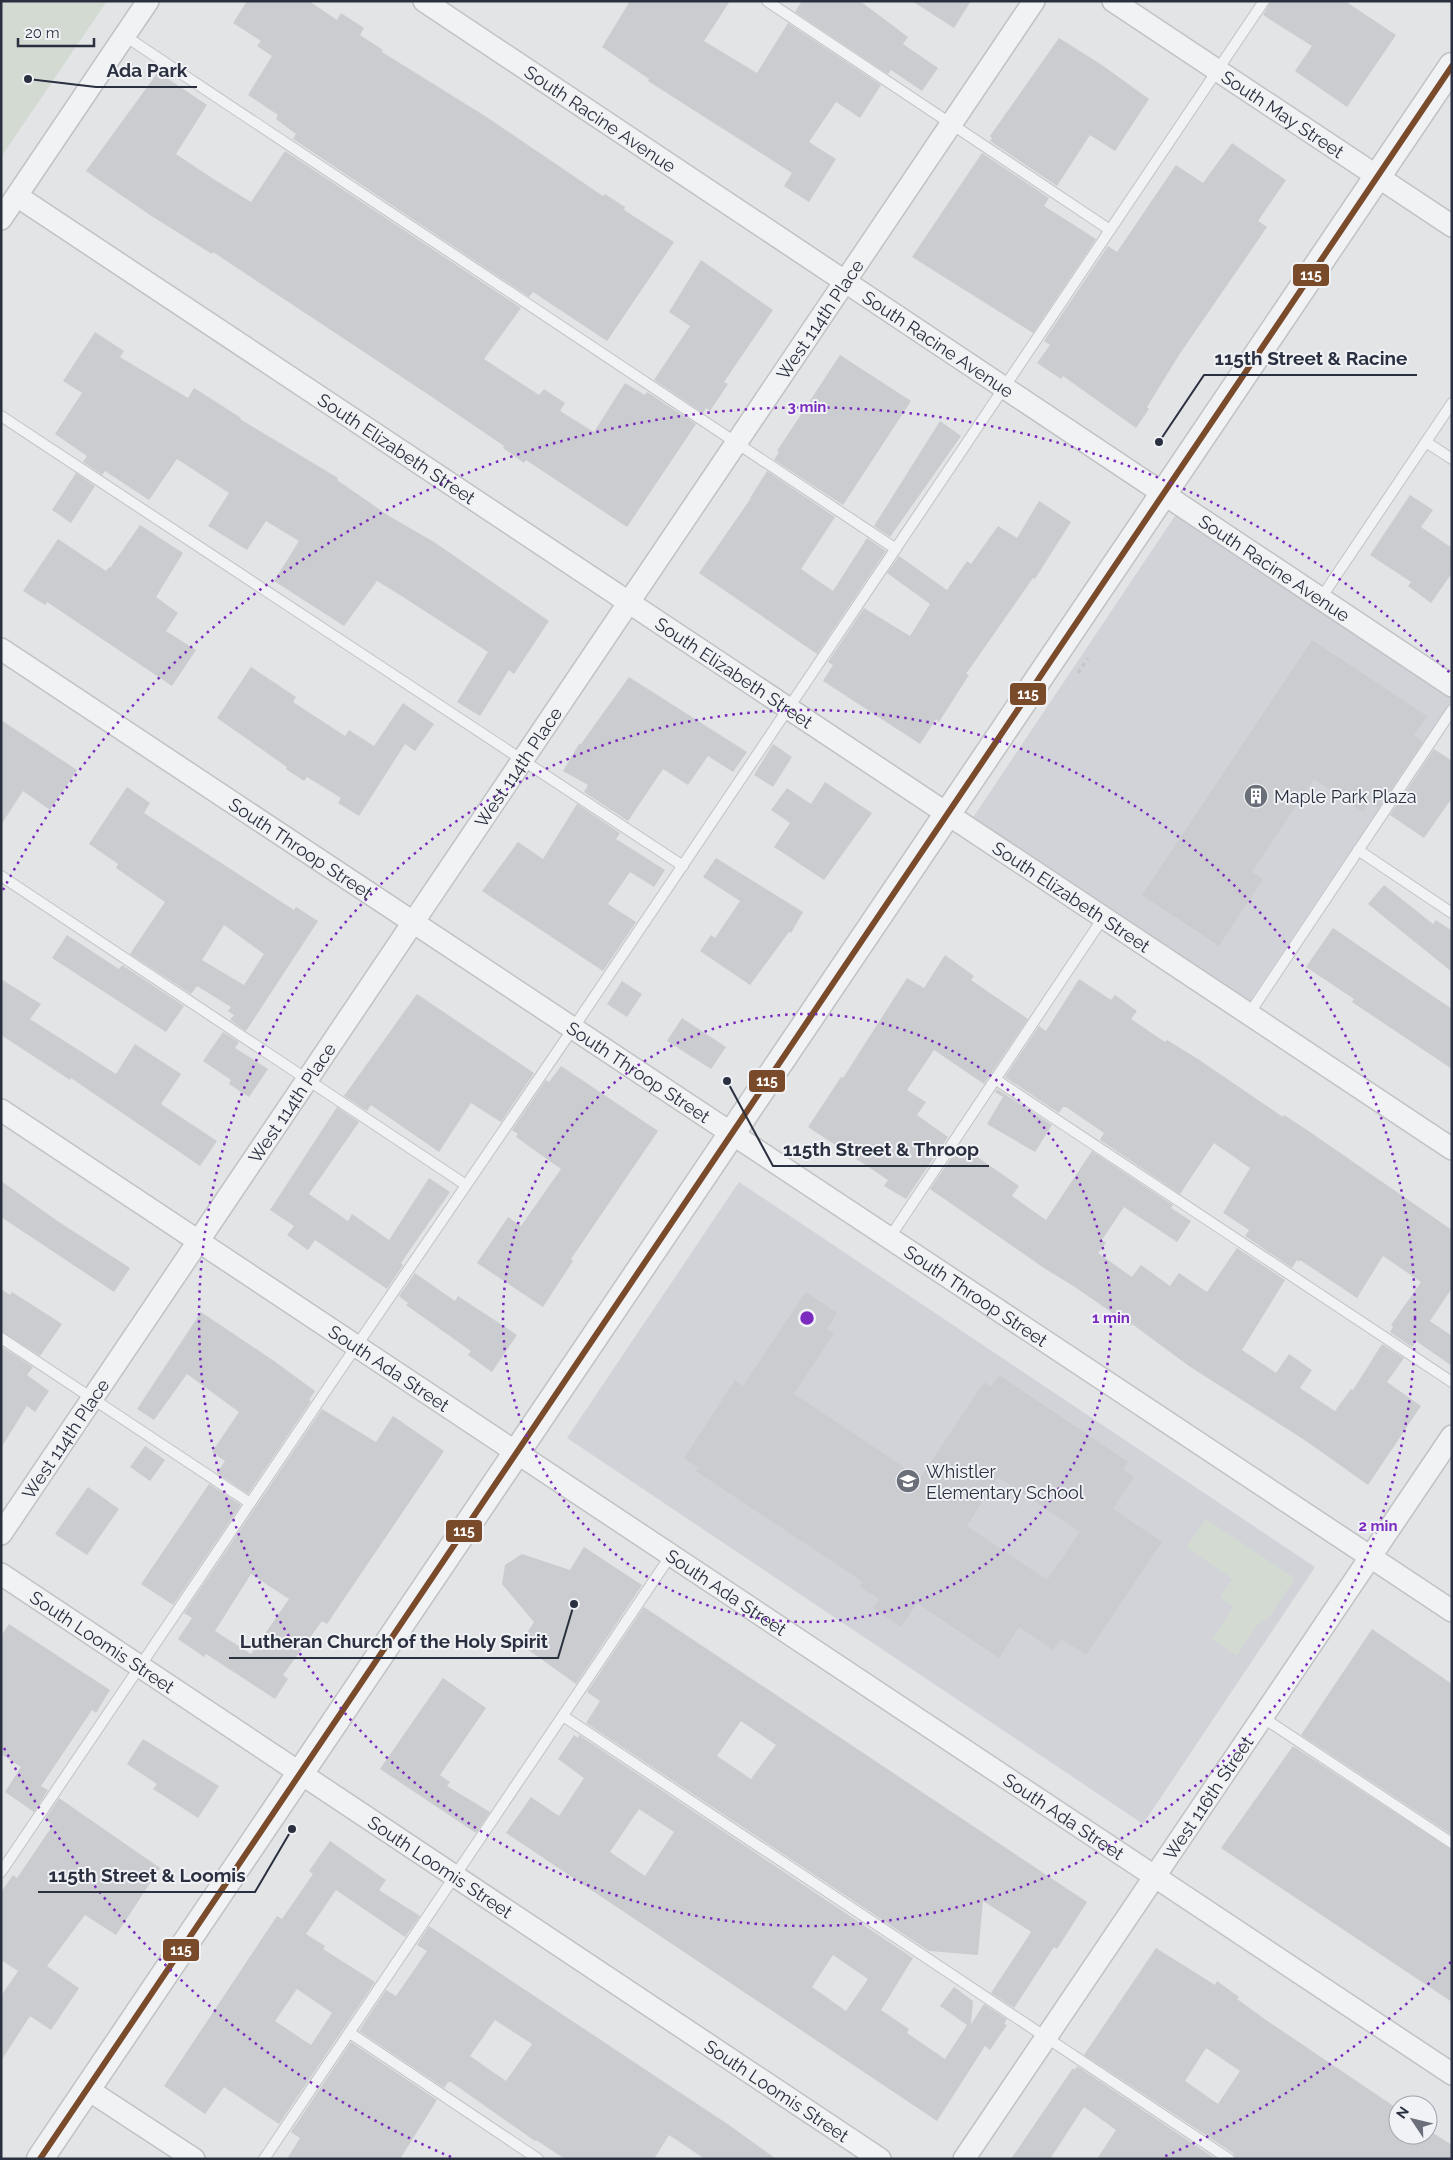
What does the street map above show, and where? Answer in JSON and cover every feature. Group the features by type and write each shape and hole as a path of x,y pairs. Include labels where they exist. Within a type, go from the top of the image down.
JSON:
{"street":[{"path":"1,219 148,1"},
{"name":"South Racine Avenue","path":"424,1 1452,686"},
{"name":"West 114th Place","path":"1,1534 1034,1"},
{"name":"South May Street","path":"1113,1 1452,226"},
{"path":"40,2159 1452,66"},
{"name":"South Elizabeth Street","path":"17,196 1452,1149"},
{"name":"South Throop Street","path":"1,649 574,1027 1452,1611"},
{"name":"South Ada Street","path":"1,1110 1452,2074"},
{"name":"West 116th Street","path":"964,2159 1452,1436"},
{"name":"South Loomis Street","path":"1,1574 880,2159"},
{"path":"87,2089 194,2159"}],"lane":[{"path":"767,1 1110,230"},
{"path":"1,1872 789,709 1264,1"},
{"path":"125,36 896,549"},
{"path":"1321,598 1452,404"},
{"path":"1,416 683,866"},
{"path":"1426,442 1452,459"},
{"path":"1249,1014 1452,710"},
{"path":"1358,850 1452,913"},
{"path":"1,876 466,1185"},
{"path":"890,1237 1103,918"},
{"path":"995,1079 1452,1382"},
{"path":"1,1338 250,1503"},
{"path":"264,2159 671,1555"},
{"path":"563,1716 1229,2159"},
{"path":"1262,1717 1452,1843"},
{"path":"350,2033 538,2159"}],"path":[{"path":"1078,673 1088,658"}],"shaded area":[{"path":"1,1 107,1 1,157"},
{"name":"Maple Park Plaza","path":"1177,513 1452,696 1452,700 1248,1004 972,819"},
{"name":"Whistler Elementary School","path":"739,1182 1315,1567 1143,1824 567,1438"},
{"path":"1206,1519 1295,1578 1268,1619 1257,1625 1237,1656 1212,1639 1233,1607 1220,1597 1232,1579 1186,1547"}],"building":[{"path":"247,1 309,1 337,20 341,13 364,28 360,35 383,50 382,52 485,116 603,196 605,194 625,207 624,210 674,242 607,341 533,292 529,297 293,139 296,134 276,119 278,115 248,95 272,56 257,46 261,41 233,23"},
{"path":"630,1 730,1 704,41 757,73 788,23 881,85 860,118 836,102 809,142 836,159 809,202 784,186 792,173 648,81 649,79 602,47"},
{"path":"802,1 860,1 908,37 903,44 938,68 922,91 891,70 888,74 795,12"},
{"path":"912,1 971,1 954,28"},
{"path":"1271,1 1345,1 1396,35 1347,107 1295,71 1312,46 1263,15"},
{"path":"1059,38 1102,65 1149,99 1115,151 1090,135 1057,186 990,141 992,138 990,136"},
{"path":"158,72 207,105 176,154 215,180 251,202 285,151 521,308 484,359 539,395 544,389 565,403 560,411 594,432 625,383 645,395 647,392 696,424 627,527 526,460 524,463 503,448 504,446 429,395 213,252 212,254 150,215 86,171"},
{"path":"1232,143 1286,180 1258,221 1267,227 1179,355 1147,407 1149,409 1136,428 1063,376 1061,379 1037,363 1050,345 1044,341 1108,246 1117,252 1176,165 1203,183"},
{"path":"982,153 1049,198 1044,206 1096,239 1033,333 912,257"},
{"path":"701,260 773,310 724,382 728,384 710,411 706,408 703,413 654,380 690,326 669,312"},
{"path":"95,332 124,351 120,357 188,398 194,388 240,419 338,478 337,480 389,516 434,542 549,621 514,674 509,670 480,716 457,702 488,652 400,595 377,581 344,626 274,581 299,541 266,521 247,550 208,526 229,493 177,459 149,500 105,471 102,475 83,462 87,456 55,434 82,393 63,381"},
{"path":"840,355 911,401 843,505 774,460 779,452 777,451"},
{"path":"940,421 961,436 890,537 874,526"},
{"path":"767,471 835,517 801,569 833,591 867,538 886,551 817,654 699,573 751,498"},
{"path":"76,473 95,486 71,523 52,510"},
{"path":"1410,495 1433,510 1421,527 1452,548 1452,573 1431,603 1408,586 1411,582 1370,555"},
{"path":"1039,501 1071,522 1035,579 1033,578 966,674 969,675 939,722 936,719 920,744 823,681 833,665 828,662 864,608 910,636 930,604 887,573 899,556 947,590 967,561 971,564 998,526 1017,538"},
{"path":"140,525 183,553 156,597 178,613 166,631 196,650 172,686 47,602 45,605 23,591 58,539 106,571"},
{"name":"Maple Park Plaza","path":"1312,640 1427,716 1414,735 1423,742 1378,808 1369,802 1363,812 1314,779 1252,872 1263,879 1219,946 1142,895"},
{"path":"251,667 296,697 293,702 345,736 349,730 374,746 403,703 434,724 415,751 405,744 359,816 338,803 341,798 307,777 304,781 217,718"},
{"path":"629,677 747,752 733,772 708,756 688,785 663,769 628,821 584,792 588,785 563,771 579,744 581,744"},
{"path":"1,720 77,770 50,810 23,791 1,825"},
{"path":"773,744 792,757 773,787 754,775"},
{"path":"1434,749 1452,761 1452,798 1424,838 1390,815"},
{"path":"825,782 872,813 824,880 774,847 790,823 771,810 787,788 811,804"},
{"path":"127,787 150,803 144,813 294,910 296,907 318,921 246,1031 230,1020 234,1015 228,1011 231,1007 197,986 191,994 130,954 165,902 116,868 118,864 89,844","holes":["224,925 264,954 244,985 202,960"]},
{"path":"577,804 620,833 616,839 665,870 654,887 630,872 608,904 636,922 603,971 482,891 518,842 543,859"},
{"path":"716,858 803,912 791,933 789,932 750,985 700,951 711,935 715,938 740,901 703,877"},
{"path":"1384,885 1433,924 1436,920 1452,931 1452,972 1368,904"},
{"path":"1333,928 1452,1009 1452,1069 1352,1002 1354,999 1306,967"},
{"path":"67,935 119,969 122,965 184,1006 166,1032 52,958"},
{"path":"945,955 974,976 971,980 1028,1019 984,1084 934,1050 907,1090 926,1102 917,1115 948,1137 906,1199 884,1186 888,1180 808,1127 841,1077 843,1078 907,978 924,988"},
{"path":"1,979 41,1004 30,1019 116,1074 135,1044 181,1074 161,1104 217,1141 200,1166 71,1078 70,1080 1,1035"},
{"path":"1079,979 1111,1000 1115,995 1137,1011 1131,1019 1165,1042 1167,1040 1198,1059 1283,1117 1284,1115 1307,1130 1452,1230 1452,1288 1430,1321 1452,1336 1452,1366 1416,1341 1412,1347 1390,1332 1393,1327 1391,1325 1421,1282 1383,1256 1357,1298 1300,1260 1299,1262 1297,1260 1292,1268 1245,1236 1249,1230 1223,1213 1250,1168 1214,1143 1180,1194 1100,1140 1104,1133 1066,1107 1063,1107 1059,1113 1005,1077 1039,1026 1046,1031"},
{"path":"622,981 642,994 627,1017 607,1004"},
{"path":"417,994 534,1073 501,1122 471,1103 439,1152 371,1105 367,1111 344,1096"},
{"path":"682,1018 726,1047 711,1069 667,1041"},
{"path":"223,1032 239,1042 235,1048 268,1069 249,1097 229,1084 231,1080 203,1061"},
{"path":"561,1066 658,1131 571,1259 573,1261 543,1307 477,1263 508,1217 521,1226 561,1169 516,1137 518,1134 512,1130 546,1080 549,1082"},
{"path":"997,1089 1052,1125 1035,1152 987,1124 1003,1097 995,1092"},
{"path":"337,1107 359,1122 309,1194 348,1221 352,1214 389,1240 429,1178 450,1192 401,1263 403,1265 387,1289 315,1240 308,1250 287,1235 294,1226 270,1210"},
{"path":"960,1145 1019,1186 1012,1196 1046,1220 1092,1151 1173,1205 1171,1208 1191,1221 1177,1242 1124,1207 1102,1240 1106,1243 1098,1253 1132,1277 1141,1265 1170,1286 1179,1273 1207,1292 1237,1248 1285,1280 1242,1350 1276,1373 1289,1354 1312,1370 1300,1388 1335,1411 1351,1389 1353,1390 1382,1344 1404,1358 1387,1382 1421,1406 1368,1485 1306,1441 1189,1366 1132,1324 1131,1326 1044,1268 930,1189"},
{"path":"1,1181 56,1220 130,1268 114,1292 1,1217"},
{"path":"415,1273 455,1301 458,1296 517,1335 492,1372 468,1355 471,1351 406,1305 408,1303 399,1296"},
{"path":"1,1289 10,1295 12,1292 62,1324 40,1356 1,1331"},
{"path":"806,1292 837,1313 827,1329 834,1333 794,1394 920,1478 984,1382 991,1387 999,1375 1128,1462 1123,1470 1134,1477 1113,1509 1162,1542 1086,1655 1061,1639 1053,1650 1019,1627 999,1658 917,1603 901,1627 873,1608 879,1599 860,1587 863,1582 696,1471 699,1468 684,1458 735,1380 743,1386","holes":["998,1477 1080,1532 1047,1580 967,1526"]},
{"path":"201,1312 315,1391 309,1400 311,1401 248,1494 217,1473 225,1461 212,1452 239,1412 187,1374 154,1420 137,1409"},
{"path":"1,1346 33,1367 27,1375 49,1391 35,1412 27,1406 1,1448"},
{"path":"322,1409 376,1442 393,1416 444,1451 327,1624 322,1621 283,1675 288,1679 275,1699 206,1654 204,1657 178,1639 192,1618 184,1613","holes":["251,1574 289,1599 251,1654 215,1631"]},
{"path":"145,1446 165,1460 150,1481 130,1467"},
{"path":"209,1484 241,1505 173,1605 141,1584"},
{"path":"88,1487 119,1509 87,1555 55,1534"},
{"path":"584,1547 642,1585 576,1684 520,1644 534,1622 502,1584 505,1565 522,1554 570,1570"},
{"path":"644,1607 1087,1902 1057,1949 1054,1947 1014,2008 991,1993 1030,1931 983,1901 978,1955 929,1951 586,1723 600,1701 587,1692","holes":["741,1721 776,1745 751,1779 717,1756"]},
{"path":"9,1624 110,1690 96,1713 92,1710 41,1786 48,1790 34,1812 5,1792 21,1767 1,1754 1,1636"},
{"path":"1372,1629 1452,1684 1452,1835 1301,1735"},
{"path":"443,1678 486,1708 440,1775 450,1782 447,1786 490,1812 476,1833 380,1769"},
{"path":"574,1735 578,1738 579,1735 913,1958 881,2010 909,2029 907,2033 945,2059 967,2025 940,2006 954,1987 973,2001 971,2024 984,2004 1007,2019 1004,2024 1007,2025 990,2050 985,2046 937,2121 506,1833 531,1797 559,1816 584,1778 558,1759","holes":["639,1809 674,1832 645,1876 610,1852","833,1955 868,1979 846,2011 812,1987"]},
{"path":"143,1739 219,1786 198,1818 153,1789 157,1784 127,1764"},
{"path":"1293,1746 1452,1850 1452,2002 1221,1848"},
{"path":"59,1798 160,1868 116,1935 85,1915 47,1966 79,1988 51,2030 30,2016 1,2061 1,1996 18,1971 1,1960 1,1892 13,1875 17,1878 53,1825 45,1819"},
{"path":"330,1841 386,1880 379,1890 420,1916 405,1937 336,1890 306,1934 325,1946 323,1949 375,1982 279,2124 224,2087 205,2114 164,2086 277,1916 282,1919 313,1874 309,1871","holes":["297,1989 332,2013 311,2045 275,2021"]},
{"path":"429,1926 729,2125 776,2159 705,2159 669,2135 654,2159 565,2159 535,2141 451,2082 448,2082 444,2088 359,2031 386,1990 396,1996 427,1951 417,1945","holes":["495,2020 532,2044 506,2081 470,2056"]},
{"path":"1156,1948 1215,1985 1217,1981 1239,1997 1237,1999 1266,2020 1388,2102 1388,2145 1438,2145 1438,2136 1452,2145 1452,2159 1236,2159 1233,2153 1084,2055","holes":["1206,2048 1240,2071 1218,2104 1185,2081"]},
{"path":"351,2042 437,2100 400,2159 287,2159 300,2138 291,2132"},
{"path":"1077,2066 1216,2159 1097,2159 1116,2130 1084,2107 1050,2159 1011,2159 1073,2068 1075,2070"}],"transit line":[{"name":"115","path":"40,2159 1452,66"}],"place":[{"name":"Ada Park","path":"28,79"},
{"name":"115th Street & Racine","path":"1159,442"},
{"name":"Maple Park Plaza","path":"1256,796"},
{"name":"115th Street & Throop","path":"727,1081"},
{"name":"Whistler Elementary School","path":"908,1481"},
{"name":"Lutheran Church of the Holy Spirit","path":"574,1604"},
{"name":"115th Street & Loomis","path":"292,1829"}]}
